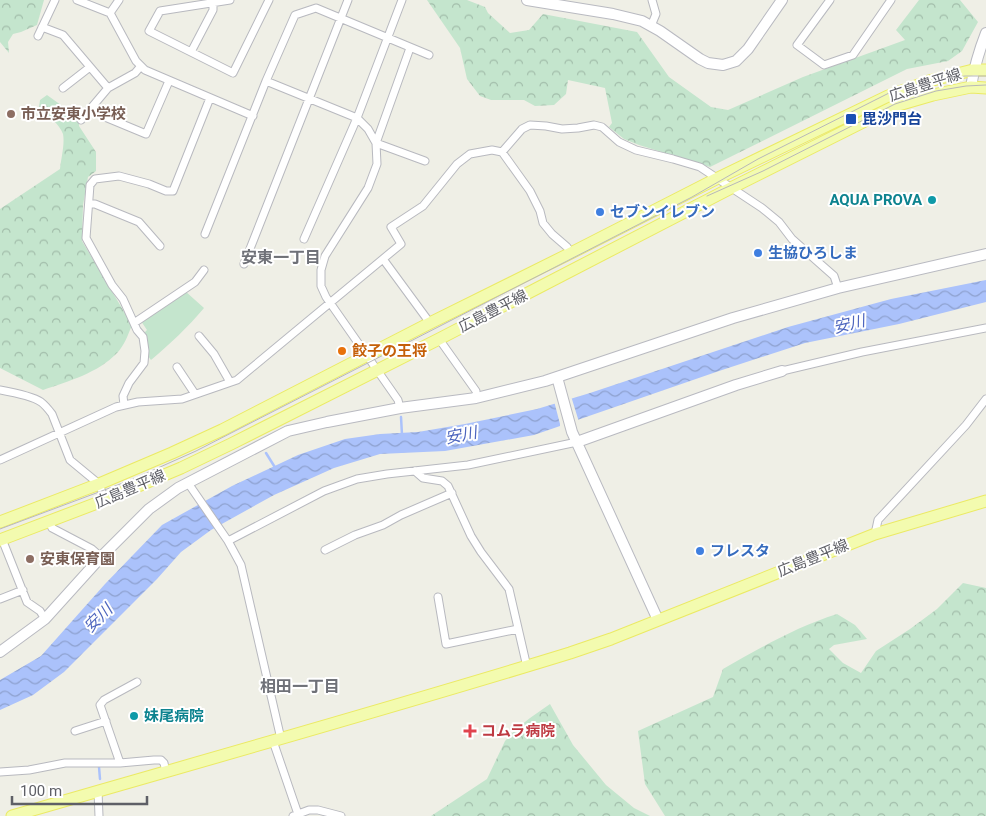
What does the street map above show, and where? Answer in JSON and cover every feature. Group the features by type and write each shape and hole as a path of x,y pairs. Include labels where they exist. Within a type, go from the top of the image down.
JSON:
{"main road":[{"name":"広島豊平線","path":"0,522 99,484 222,430 716,179 888,96 929,81 973,70 986,70"},
{"name":"広島豊平線","path":"1,539 105,500 181,468 231,444 895,106 971,87 986,88"},
{"name":"広島豊平線","path":"12,816 587,648 875,534 986,500"}],"street":[{"path":"38,36 54,0"},
{"path":"77,0 110,13 136,61 145,70 253,116"},
{"path":"110,13 119,0"},
{"path":"230,0 160,11 149,32 233,73 270,0"},
{"path":"244,264 348,0"},
{"path":"304,238 357,118 402,0"},
{"path":"527,0 613,14 642,21 686,48 700,59 722,66 736,61 748,49 782,0"},
{"path":"651,26 656,14 652,0"},
{"path":"830,0 797,45 824,65 853,55 892,0"},
{"path":"191,52 213,10 213,3"},
{"path":"205,234 266,81 295,15 316,8 430,55"},
{"path":"42,27 63,35 108,88"},
{"path":"971,87 973,70 986,33"},
{"path":"400,408 398,400 330,303 321,286 325,256 368,188 377,164 376,143 410,48"},
{"path":"81,120 108,88 134,73 141,66"},
{"path":"63,88 90,67"},
{"path":"91,108 105,118 146,134 169,81"},
{"path":"266,81 357,118 368,129 376,143 425,160"},
{"path":"124,405 124,396 129,382 144,363 143,337 137,330 123,299 112,285 86,238 90,185 95,179 119,176 166,191 173,191 210,98"},
{"path":"502,152 522,129 530,125 562,129 594,125 602,127 619,142 636,150 700,167 762,208 779,222 792,239 834,276 838,288"},
{"path":"0,460 116,407 138,402 182,399 237,380 401,244 391,228 423,206 457,164 470,154 492,150 502,152 530,191 540,211 543,223 571,253"},
{"path":"89,204 96,204 139,222 160,246"},
{"path":"0,652 45,619 101,557 149,509 178,488 190,486 288,431 400,408 476,398 558,380 733,318 838,288 981,255 986,250"},
{"path":"383,259 430,323"},
{"path":"134,323 195,282 204,270"},
{"path":"228,540 324,490 357,479 468,465 576,439 782,371 862,352 986,328"},
{"path":"200,336 214,354 230,382"},
{"path":"439,339 476,391 476,398"},
{"path":"177,367 195,394"},
{"path":"558,380 571,428 658,620"},
{"path":"0,390 41,402 52,414 70,460 99,484 105,500"},
{"path":"875,534 878,520 966,425 986,399"},
{"path":"415,471 423,478 442,481 448,486 481,552 509,589 527,667"},
{"path":"190,486 228,540 241,566 277,740 296,815 309,810 318,810 341,816"},
{"path":"325,550 452,493"},
{"path":"48,522 52,528 92,549 101,557"},
{"path":"1,539 27,602 40,611 45,619"},
{"path":"0,599 23,590"},
{"path":"438,597 446,644 518,629"},
{"path":"120,763 100,705 104,700 137,682"},
{"path":"75,731 106,721"},
{"path":"0,772 29,770 66,763 120,763 160,760 164,763 166,772"},
{"path":"98,791 99,816"}],"green space":[{"path":"0,0 44,0 37,25 13,34 8,42 9,53 0,42"},
{"path":"427,0 467,0 485,7 488,13 510,33 529,30 543,14 637,32 669,77 711,107 728,110 803,77 905,40 896,30 919,0 960,0 978,22 962,51 948,61 907,69 710,167 624,139 609,127 612,123 605,88 568,80 566,94 554,105 535,106 524,100 491,100 480,96 467,79 460,48"},
{"path":"47,95 79,118 79,126 96,152 96,171 88,177 83,205 82,241 132,325 122,347 101,366 83,376 43,390 0,368 0,209 60,169 63,134 56,123 39,107 40,100"},
{"path":"185,291 204,308 179,335 151,360 148,356 144,333 147,330 141,321"},
{"path":"963,583 986,588 986,816 665,816 645,784 638,731 713,697 723,669 793,632 837,614 855,625 867,639 834,645 829,649 843,663 861,673 876,651 937,609"},
{"path":"550,704 573,745 606,785 634,808 650,816 431,816 487,779 505,741 516,729"}],"water":[{"name":"安川","path":"986,280 986,302 899,324 805,343 534,435 445,451 380,454 334,468 274,495 211,530 181,552 157,579 64,672 33,695 0,710 0,680 41,656 105,584 162,525 232,486 298,455 345,439 380,434 418,432 537,409 788,327 891,299"}],"pier":[{"path":"571,396 579,422 560,428 554,401"}],"waterway":[{"path":"401,417 402,435"},
{"path":"266,453 276,469"},
{"path":"99,767 100,779"}],"tram line":[{"path":"0,529 131,480 196,451 692,197 758,159 891,92 932,80 965,76 986,76"},
{"path":"707,196 763,171 895,104 936,91 986,85"}],"place":[{"name":"市立安東小学校","path":"11,114"},
{"name":"毘沙門台","path":"851,119"},
{"name":"AQUA PROVA","path":"932,200"},
{"name":"セブンイレブン","path":"600,212"},
{"name":"生協ひろしま","path":"758,253"},
{"name":"餃子の王将","path":"342,351"},
{"name":"フレスタ","path":"700,551"},
{"name":"安東保育園","path":"30,559"},
{"name":"妹尾病院","path":"134,716"},
{"name":"コムラ病院","path":"470,731"}],"district":[{"name":"安東一丁目","path":"281,257"},
{"name":"相田一丁目","path":"300,686"}]}
